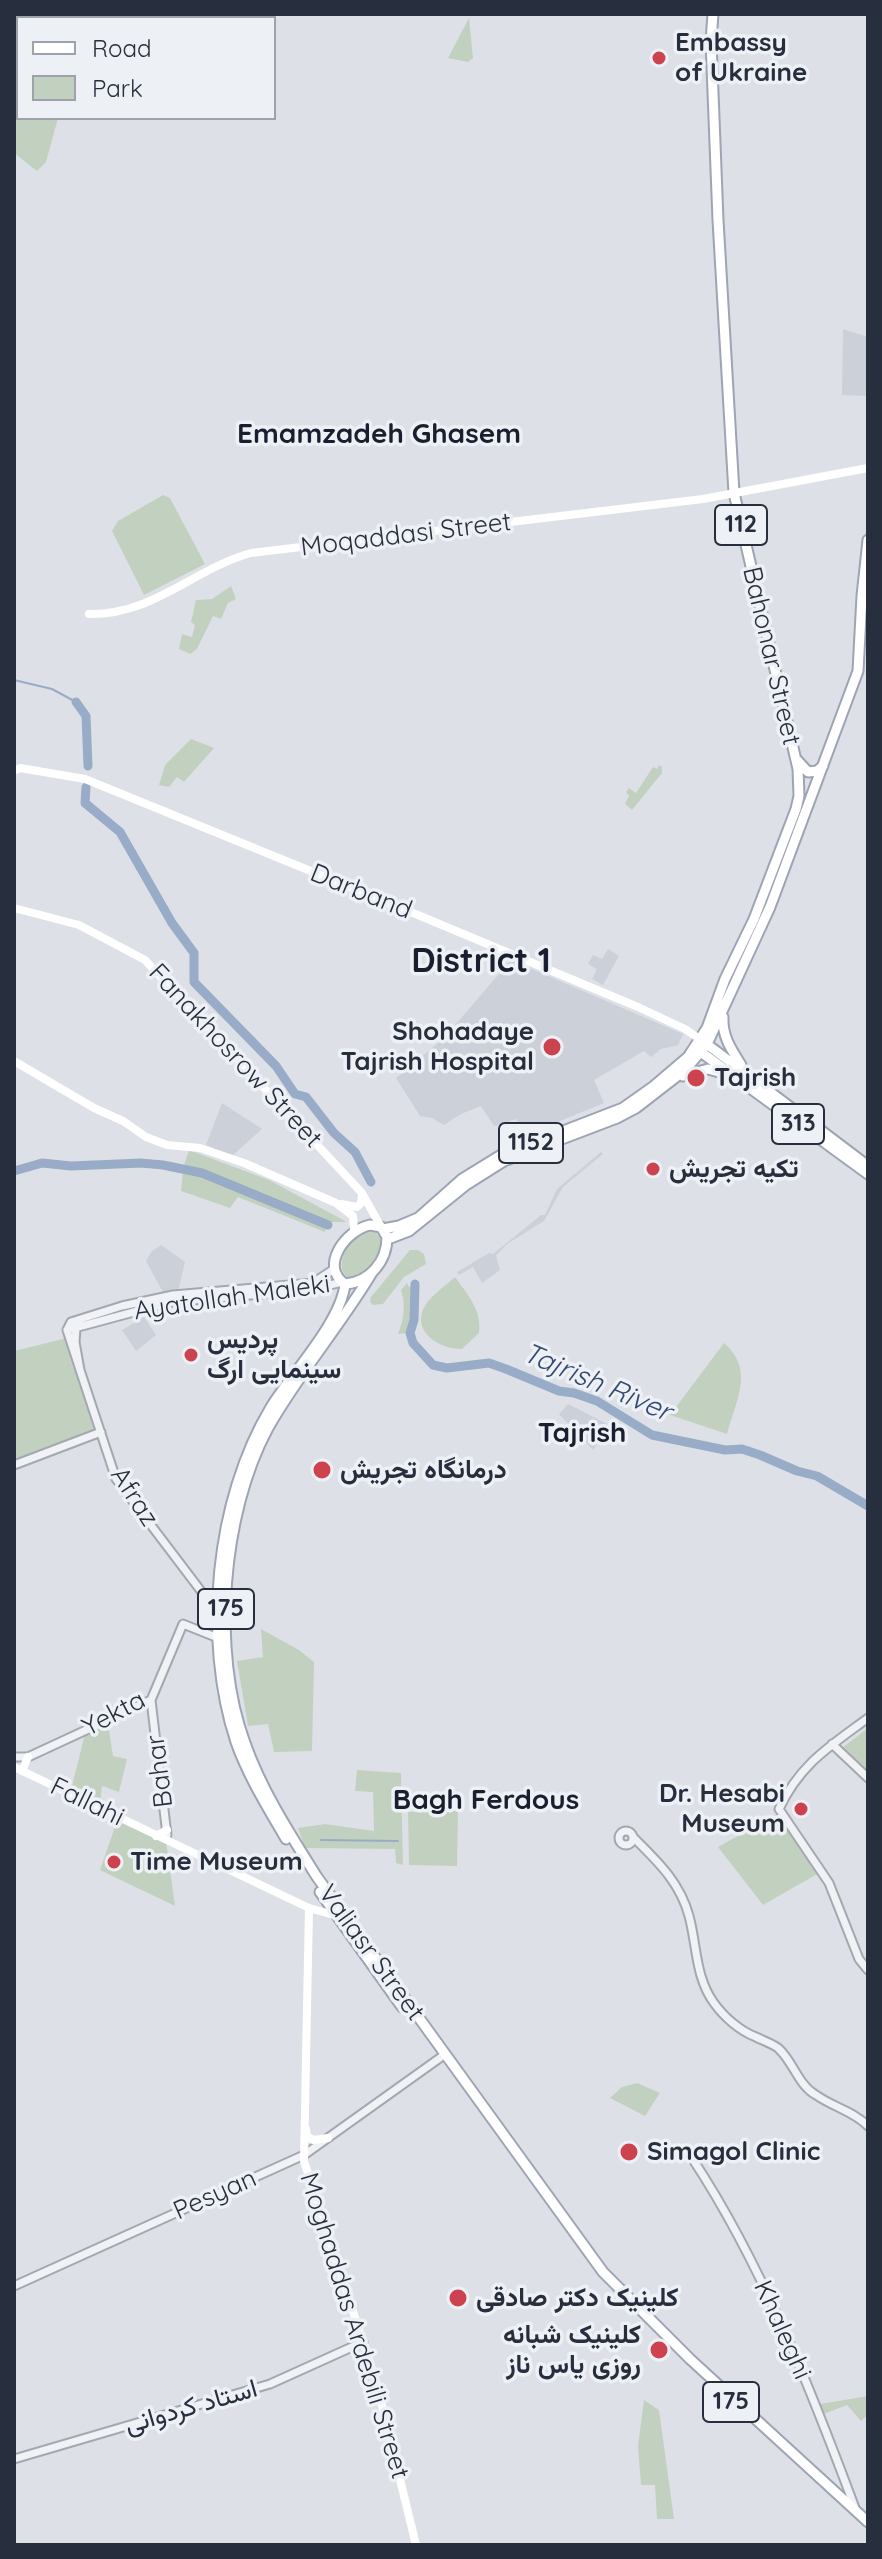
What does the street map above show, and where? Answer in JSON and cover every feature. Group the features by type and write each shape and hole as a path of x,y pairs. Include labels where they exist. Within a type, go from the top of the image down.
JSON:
{"main road":[{"name":"Bahonar Street","path":"701,1046 725,979 754,919 796,809 799,785 795,754 763,628 734,493 718,220 711,41 713,14"},
{"name":"Moqaddasi Street","path":"89,614 117,612 146,604 200,574 251,553 620,510 868,468"},
{"name":"Bahonar Street","path":"701,1046 724,1008 770,907 859,667 868,540"},
{"path":"795,754 800,766 808,772 817,771 825,764"},
{"name":"Darband","path":"14,771 20,768 85,779 125,795 638,1007 685,1029 701,1046"},
{"name":"Fanakhosrow Street","path":"14,908 79,925 145,960 362,1193 382,1228"},
{"path":"724,1008 723,1024 728,1045 748,1075"},
{"path":"676,1078 688,1067 701,1046"},
{"name":"313","path":"701,1046 731,1068 748,1075 868,1166"},
{"name":"1152","path":"382,1228 399,1226 418,1218 462,1179 501,1155 623,1108 701,1046"},
{"path":"14,1061 146,1137 167,1145 200,1148 215,1153 336,1203 357,1207 362,1193"},
{"name":"313","path":"731,1068 738,1080 868,1174"},
{"path":"676,1078 708,1069 738,1080"},
{"name":"1152","path":"388,1239 418,1225 493,1167 514,1156 617,1118 676,1078"},
{"path":"336,1203 353,1216 354,1230"},
{"path":"370,1225 382,1228 388,1239 383,1257 373,1271 359,1282 344,1283 334,1269 337,1252 354,1230 370,1225"},
{"name":"Valiasr Street","path":"373,1271 282,1406 260,1446 248,1477 238,1516 226,1609 228,1665 244,1742 277,1811 338,1914 603,2272 690,2359 868,2524"},
{"name":"Valiasr Street","path":"344,1283 340,1306 273,1404 247,1453 229,1516 218,1608 218,1638 227,1703 237,1745 272,1816 338,1914 597,2274 685,2360 868,2524"},
{"path":"18,1769 28,1757"},
{"name":"Fallahi","path":"18,1769 309,1908 338,1914"},
{"path":"156,1836 167,1830"},
{"name":"Moghaddas Ardebili Street","path":"309,1908 304,2155 377,2385 418,2545"},
{"path":"305,2128 307,2136 313,2140 328,2138"},
{"name":"Moghaddas Ardebili Street","path":"320,2204 383,2386 418,2545"}],"street":[{"name":"Ayatollah Maleki","path":"67,1330 71,1322 122,1306 173,1295 313,1283 334,1269"},
{"name":"Ayatollah Maleki","path":"67,1330 171,1302 307,1290 344,1283"},
{"path":"76,1327 80,1370"},
{"path":"67,1330 80,1370"},
{"name":"Afraz","path":"80,1370 116,1479 204,1595 218,1608"},
{"path":"14,1465 101,1432"},
{"name":"Yekta","path":"14,1757 28,1757 151,1700 183,1624 218,1638"},
{"name":"Bahar","path":"151,1700 167,1841"},
{"path":"868,1718 818,1754 795,1778 779,1809 829,1883 859,1959 868,1970"},
{"path":"832,1744 868,1778"},
{"path":"649,1853 620,1841 622,1833 629,1832 661,1865 683,1898 698,1964 714,2003 739,2027 778,2048 816,2096 847,2110 868,2126"},
{"path":"627,1845 633,1837"},
{"name":"Pesyan","path":"14,2286 304,2155 444,2055"},
{"name":"Khaleghi","path":"692,2158 733,2225 775,2315 811,2395 856,2511"},
{"name":"استاد کردوانی","path":"14,2459 270,2384 363,2342"}],"shaded area":[{"path":"843,329 868,337 868,396 842,395"},
{"path":"608,949 619,956 603,985 592,979 597,969 588,964 593,955 602,959"},
{"name":"Shohadaye Tajrish Hospital","path":"511,960 683,1034 678,1045 661,1049 651,1057 644,1051 594,1080 604,1103 526,1135 516,1119 494,1126 481,1106 444,1125 420,1116 396,1078 443,1039"},
{"path":"222,1103 262,1129 232,1156 206,1145"},
{"path":"601,1152 603,1154 563,1187 544,1221 507,1244 496,1256 500,1270 482,1283 473,1267 459,1275 457,1272 489,1253 493,1254 541,1215 545,1215 557,1189"},
{"path":"161,1245 185,1262 178,1291 164,1294 146,1261 152,1251"},
{"path":"144,1317 156,1335 136,1351 122,1330"},
{"path":"568,1404 611,1426 593,1450 559,1414"}],"green space":[{"path":"469,18 473,58 468,62 448,58"},
{"path":"16,111 16,120 57,120 46,162 37,171 14,153"},
{"path":"163,495 170,498 205,564 144,595 112,531 118,521"},
{"path":"231,586 236,599 228,603 221,619 213,616 197,649 190,654 179,649 182,634 192,637 195,625 191,622 196,600 212,599"},
{"path":"191,739 214,748 184,782 177,777 169,787 159,785 165,765"},
{"path":"659,765 662,773 632,810 625,804 629,796 626,792 629,788 636,793 653,767 657,769"},
{"path":"189,1150 269,1180 347,1222 328,1222 184,1165"},
{"path":"183,1171 326,1227 325,1232 238,1197 230,1208 181,1191"},
{"path":"368,1231 376,1233 381,1239 377,1255 361,1274 353,1278 346,1276 342,1260 346,1249 354,1239"},
{"path":"410,1250 424,1254 426,1264 404,1277 383,1304 373,1305 371,1297"},
{"path":"455,1277 473,1303 479,1325 479,1333 462,1349 436,1342 429,1337 421,1322 426,1304"},
{"path":"407,1283 409,1287 413,1285 414,1309 408,1333 398,1334 404,1312 401,1290"},
{"path":"67,1338 70,1358 97,1429 14,1462 14,1351"},
{"path":"724,1343 739,1364 741,1375 727,1434 670,1415"},
{"path":"261,1629 314,1662 312,1751 274,1752 268,1724 248,1726 237,1661 263,1657"},
{"path":"108,1724 113,1756 127,1759 119,1792 102,1786 100,1804 71,1790 85,1734"},
{"path":"868,1728 868,1774 842,1748"},
{"path":"357,1770 401,1773 403,1865 396,1863 395,1849 305,1848 298,1828 325,1824 374,1831 373,1792 355,1791"},
{"path":"458,1811 457,1866 409,1865 408,1812"},
{"path":"777,1814 819,1873 763,1905 718,1847"},
{"path":"118,1818 166,1841 175,1906 100,1870"},
{"path":"637,2083 660,2093 645,2116 610,2098 622,2087"},
{"path":"868,2396 868,2415 861,2421 847,2405 824,2414 820,2404"},
{"path":"644,2400 659,2410 674,2519 657,2519 655,2485 641,2485 638,2446"}],"waterway":[{"path":"14,680 52,689 76,702"},
{"path":"76,702 86,716 88,766"},
{"path":"86,787 85,803 120,832 172,923 194,953 194,982 276,1066 295,1094 306,1097 334,1133 355,1152 371,1182"},
{"name":"Tajrish River","path":"14,1171 42,1163 71,1166 163,1165 202,1173 328,1225"},
{"name":"Tajrish River","path":"415,1284 414,1320 410,1333 413,1343 433,1365 447,1368 489,1363 559,1391 597,1401 652,1435 725,1450 742,1449 817,1476 868,1506"},
{"path":"321,1840 398,1841"}],"place":[{"name":"Embassy of Ukraine","path":"659,58"},
{"name":"Shohadaye Tajrish Hospital","path":"552,1047"},
{"name":"Tajrish","path":"696,1078"},
{"name":"تکیه تجریش","path":"653,1169"},
{"name":"پردیس سینمایی ارگ","path":"191,1355"},
{"name":"درمانگاه تجریش","path":"322,1470"},
{"name":"Dr. Hesabi Museum","path":"801,1809"},
{"name":"Time Museum","path":"114,1862"},
{"name":"Simagol Clinic","path":"629,2152"},
{"name":"کلینیک دکتر صادقی","path":"458,2298"},
{"name":"کلینیک شبانه روزی یاس ناز","path":"659,2350"}],"district":[{"name":"Emamzadeh Ghasem","path":"379,435"},
{"name":"District 1","path":"481,962"},
{"name":"Tajrish","path":"582,1434"},
{"name":"Bagh Ferdous","path":"486,1801"}]}
